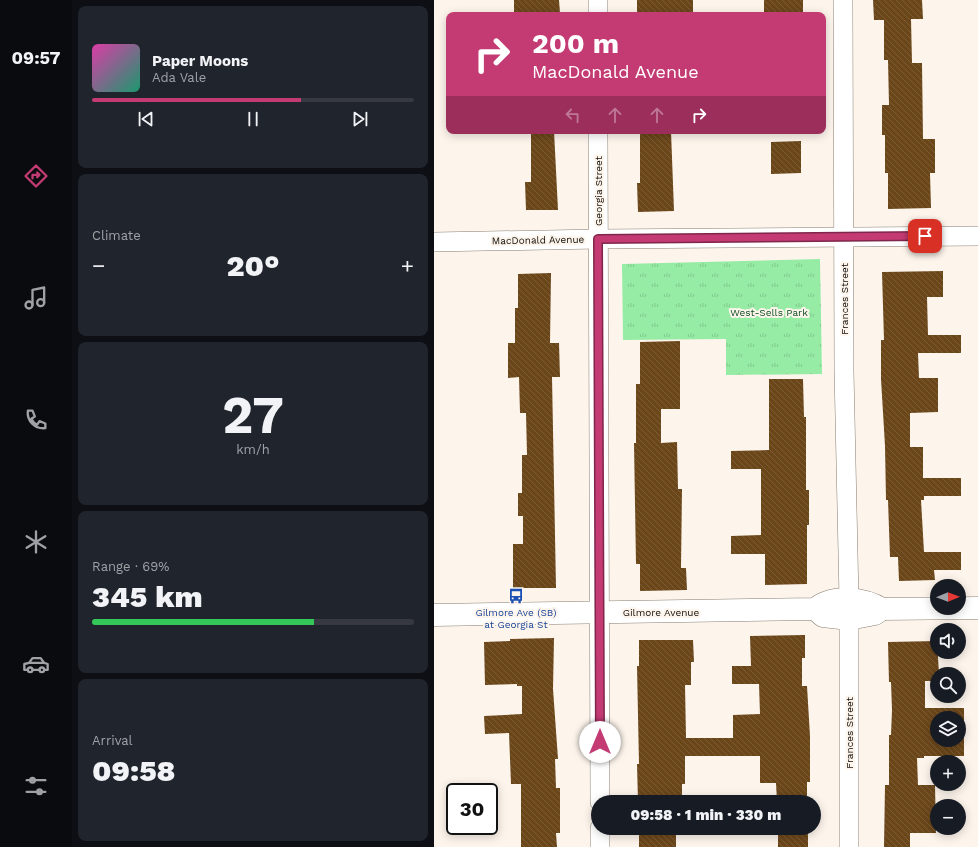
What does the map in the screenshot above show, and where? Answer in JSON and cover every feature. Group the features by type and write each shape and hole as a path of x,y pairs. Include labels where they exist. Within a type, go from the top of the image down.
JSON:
{"street":[{"path":"598,0 598,12"},
{"name":"Frances Street","path":"842,0 844,371 849,609 849,847"},
{"name":"Georgia Street","path":"598,134 600,795"},
{"name":"MacDonald Avenue","path":"434,242 844,236 978,236"},
{"name":"Gilmore Avenue","path":"434,615 600,612 721,612 815,609 823,616 849,609 875,614 882,609 978,608"},
{"path":"600,835 600,847"}],"green space":[{"name":"West-Sells Park","path":"820,259 822,374 726,375 726,339 623,340 622,264"}],"building":[{"path":"514,0 559,0 560,12 514,12"},
{"path":"637,0 693,0 693,12 637,12"},
{"path":"764,0 803,0 803,12 764,12"},
{"path":"873,0 922,0 923,19 911,19 912,63 922,63 923,139 935,139 935,173 930,173 931,208 888,209 888,173 885,173 885,135 882,135 882,105 889,105 888,60 884,60 884,20 874,20"},
{"path":"531,134 554,134 558,210 526,210 525,182 531,182"},
{"path":"640,134 671,134 674,211 638,212 637,183 640,183"},
{"path":"801,141 801,173 771,174 771,142"},
{"path":"943,271 943,297 927,297 928,335 961,335 961,353 918,353 919,378 938,378 938,412 910,413 910,447 923,447 923,478 961,478 961,496 924,496 924,500 921,500 924,552 961,552 961,570 934,570 935,579 930,580 899,581 898,557 890,557 881,379 881,340 884,340 882,272"},
{"path":"551,273 550,343 559,343 560,377 552,377 556,588 513,588 513,544 523,544 523,516 518,516 518,493 522,493 522,455 527,455 526,413 520,413 519,377 508,378 508,343 515,343 515,308 518,308 518,274"},
{"path":"680,341 680,409 661,409 661,443 677,442 678,489 682,489 681,568 686,568 687,590 640,591 640,564 636,564 634,443 636,443 636,384 640,384 640,342"},
{"path":"769,379 803,379 804,417 806,417 806,490 809,490 809,525 807,525 807,584 765,585 765,554 731,554 731,536 761,535 761,469 731,469 731,451 769,450"},
{"path":"805,635 805,658 802,658 802,686 807,686 810,736 810,782 807,782 807,795 777,795 776,783 760,783 760,756 685,756 685,784 682,784 682,795 638,795 637,764 639,764 637,666 639,666 639,640 693,640 694,662 691,662 691,685 685,685 686,738 733,738 733,715 760,714 759,684 732,684 732,666 751,666 750,636"},
{"path":"554,638 553,689 558,759 555,759 556,788 560,788 560,833 556,833 557,847 521,847 521,784 511,784 509,733 485,734 484,716 522,714 522,686 517,686 517,684 485,685 484,642 510,641 510,639"},
{"path":"930,641 930,659 938,659 939,667 930,667 930,681 925,681 925,708 964,708 964,711 930,711 930,747 964,747 964,755 930,755 924,756 924,758 917,758 918,785 930,785 930,791 935,791 935,799 930,799 930,833 910,833 910,847 884,847 885,785 889,785 889,735 891,735 892,710 891,682 889,682 888,642"},
{"path":"639,835 676,835 676,847 639,847"},
{"path":"778,835 808,835 808,847 778,847"}],"place":[{"name":"Gilmore Ave (SB) at Georgia St","path":"516,596"}],"route":[{"path":"600,742 601,633 598,239 925,236"}]}
